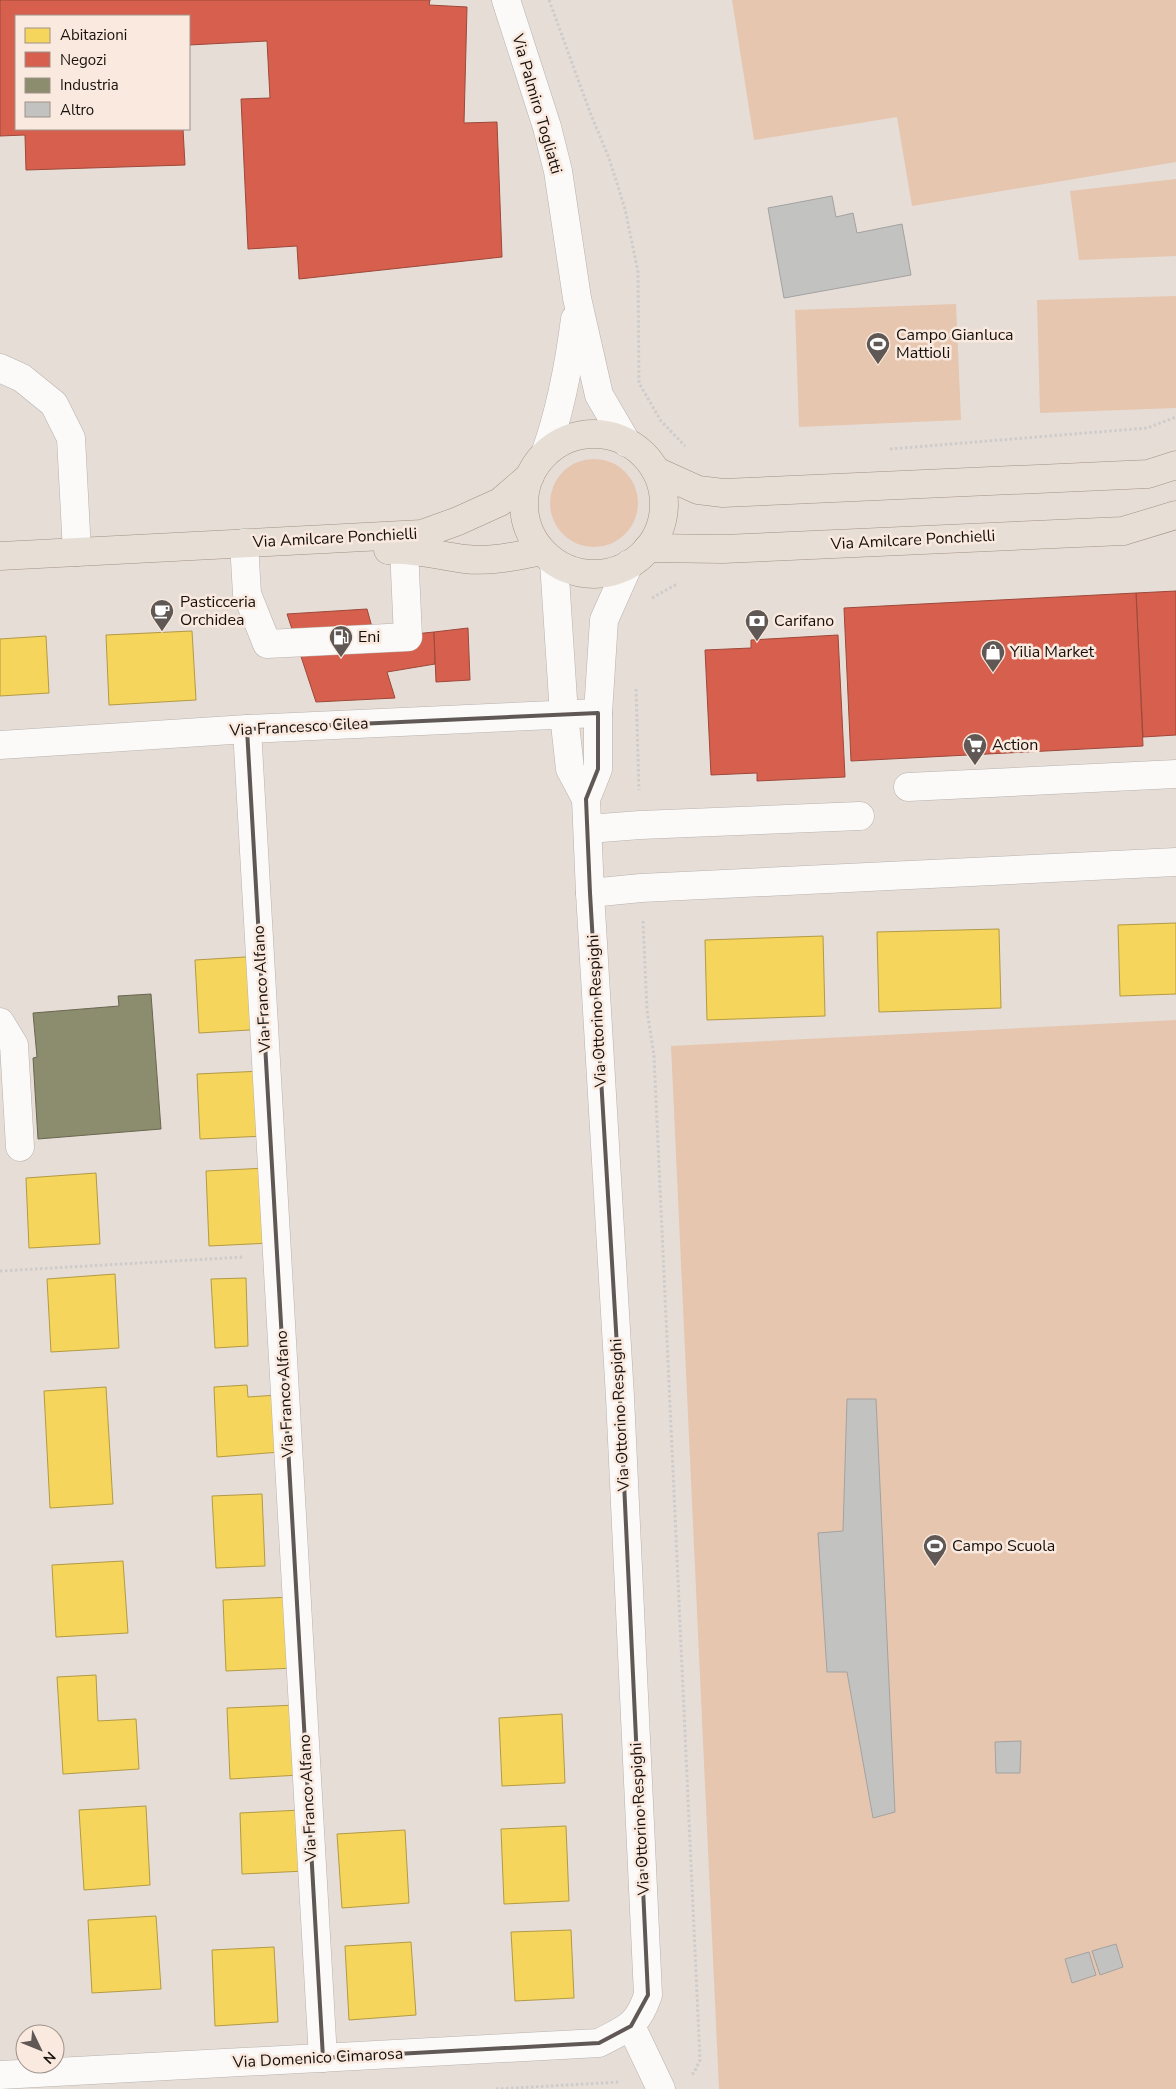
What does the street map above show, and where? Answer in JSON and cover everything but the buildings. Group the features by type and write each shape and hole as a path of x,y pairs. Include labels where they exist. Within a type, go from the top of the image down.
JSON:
{"main road":[{"name":"Via Amilcare Ponchielli","path":"0,556 422,534 458,521 500,502 530,476 546,454 563,441 585,435 607,435 627,443 644,455 656,471 662,490 663,511 658,530 639,556 611,572 591,574 572,571 548,557 530,535 524,515 524,496 530,476"},
{"name":"Via Amilcare Ponchielli","path":"656,471 698,490 723,493 1148,474 1176,465"},
{"name":"Via Amilcare Ponchielli","path":"639,556 723,549 1122,531 1176,515"},
{"path":"1122,531 1176,532"},
{"name":"Via Amilcare Ponchielli","path":"244,544 357,552 404,549 466,560 548,557"}],"street":[{"name":"Via Palmiro Togliatti","path":"506,0 547,127 558,171 577,298 599,395 627,443"},
{"name":"Via Palmiro Togliatti","path":"546,454 558,416 569,364 577,298"},
{"path":"0,368 22,378 54,404 71,438 77,552"},
{"path":"244,544 247,594 267,644 408,637 404,549"},
{"name":"Via Ottorino Respighi","path":"586,800 598,769 598,712 604,620 639,556"},
{"name":"Via Ottorino Respighi","path":"548,557 570,769 586,800 588,829 590,893 619,1387 648,1995 642,2012 631,2026"},
{"name":"Via Francesco Cilea","path":"0,745 247,729 598,712"},
{"name":"Via Franco Alfano","path":"247,729 322,2058"},
{"path":"908,787 1176,774"},
{"path":"588,829 640,825 860,816"},
{"path":"590,893 641,888 1176,862"},
{"path":"0,1022 14,1045 20,1147"},
{"path":"631,2026 672,2084"},
{"name":"Via Domenico Cimarosa","path":"0,2075 599,2043 631,2026"}],"path":[{"path":"549,0 591,115 610,158 625,209 638,272 639,383 661,421 686,446 693,449"},
{"path":"880,450 1147,428 1176,417"},
{"path":"647,600 674,584 683,583"},
{"path":"636,687 640,825"},
{"path":"643,916 647,1010 654,1056 700,2060 694,2072 672,2084"},
{"path":"0,1271 277,1255"},
{"path":"496,2089 629,2082"}],"highlighted area":[{"path":"598,713 598,769 586,799 620,1397 648,1995 631,2026 599,2043 323,2058 247,729"}],"shaded area":[{"path":"732,0 1176,0 1176,162 912,206 897,117 754,140"},
{"path":"1176,179 1176,256 1079,260 1070,191"},
{"path":"1176,296 1176,408 1040,413 1037,300"},
{"name":"Campo Gianluca Mattioli","path":"956,304 961,420 799,427 795,310"},
{"path":"594,459 611,462 625,472 635,486 638,503 635,520 625,534 611,544 594,547 577,544 563,534 553,520 550,503 553,486 563,472 577,462"},
{"name":"Campo Scuola","path":"1176,1020 1176,2089 719,2089 671,1046"}],"place":[{"name":"Campo Gianluca Mattioli","path":"878,365"},
{"name":"Pasticceria Orchidea","path":"162,632"},
{"name":"Carifano","path":"757,642"},
{"name":"Eni","path":"341,658"},
{"name":"Yilia Market","path":"993,673"},
{"name":"Action","path":"975,766"},
{"name":"Campo Scuola","path":"935,1567"}]}
